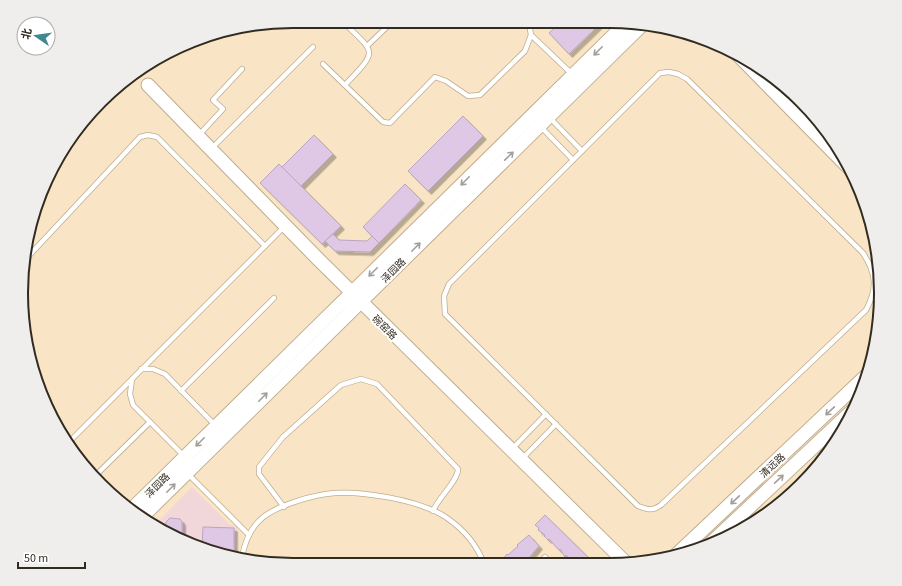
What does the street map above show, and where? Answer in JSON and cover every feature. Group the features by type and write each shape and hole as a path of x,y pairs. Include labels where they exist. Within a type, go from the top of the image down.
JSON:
{"street":[{"name":"泽园路","path":"146,513 187,473 573,75 620,29"},
{"name":"泽园路","path":"136,506 216,426 356,298 544,121 637,30"},
{"path":"755,72 831,150"},
{"name":"碗窑路","path":"148,85 356,298 620,557"},
{"name":"清远路","path":"685,547 858,383"},
{"name":"清远路","path":"742,522 839,424"}],"lane":[{"path":"345,85 368,60 370,52 367,46 350,28"},
{"path":"367,46 386,28"},
{"path":"323,64 384,122 390,123 435,77 446,81 468,96 480,95 525,50 531,35 530,28"},
{"path":"531,35 573,75"},
{"path":"210,149 313,47"},
{"path":"198,136 223,109 213,100 242,69"},
{"path":"873,275 872,266 863,253 687,79 678,74 660,73 449,284 444,302 445,314 638,506 646,510 655,510 866,310 872,298 874,287"},
{"path":"544,121 582,151"},
{"path":"544,121 573,160"},
{"path":"31,254 140,137 148,135 157,137 265,246"},
{"path":"72,439 285,226"},
{"path":"181,391 274,298"},
{"path":"141,369 153,369 161,372 216,426"},
{"path":"133,378 130,388 133,405 185,457"},
{"path":"284,507 259,474 259,467 284,437 341,385 350,381 361,379 377,384 458,469 458,476 436,502 433,511"},
{"path":"511,450 546,414"},
{"path":"99,473 150,422"},
{"path":"521,460 556,424"},
{"path":"187,473 249,535"},
{"path":"243,553 249,535 256,524 265,515 284,507 326,494 362,494 392,498 433,511 447,518 470,538 481,558"}],"shaded area":[{"path":"192,487 230,525 237,526 236,552 192,538 159,521"}],"building":[{"path":"554,28 596,28 569,54 549,33"},
{"path":"463,116 483,136 428,191 408,171"},
{"path":"314,135 333,154 301,186 282,167"},
{"path":"279,164 341,226 322,244 260,183"},
{"path":"405,184 421,200 379,243 363,227"},
{"path":"333,234 339,240 367,241 372,236 379,243 370,252 335,251 325,241"},
{"path":"545,515 589,558 569,558 566,555 565,557 560,549 559,550 549,539 548,540 535,525"},
{"path":"170,518 180,519 182,522 182,534 166,525 166,522"},
{"path":"203,527 234,528 234,551 202,542"},
{"path":"529,535 539,546 529,558 504,558 518,546 517,545"}]}
